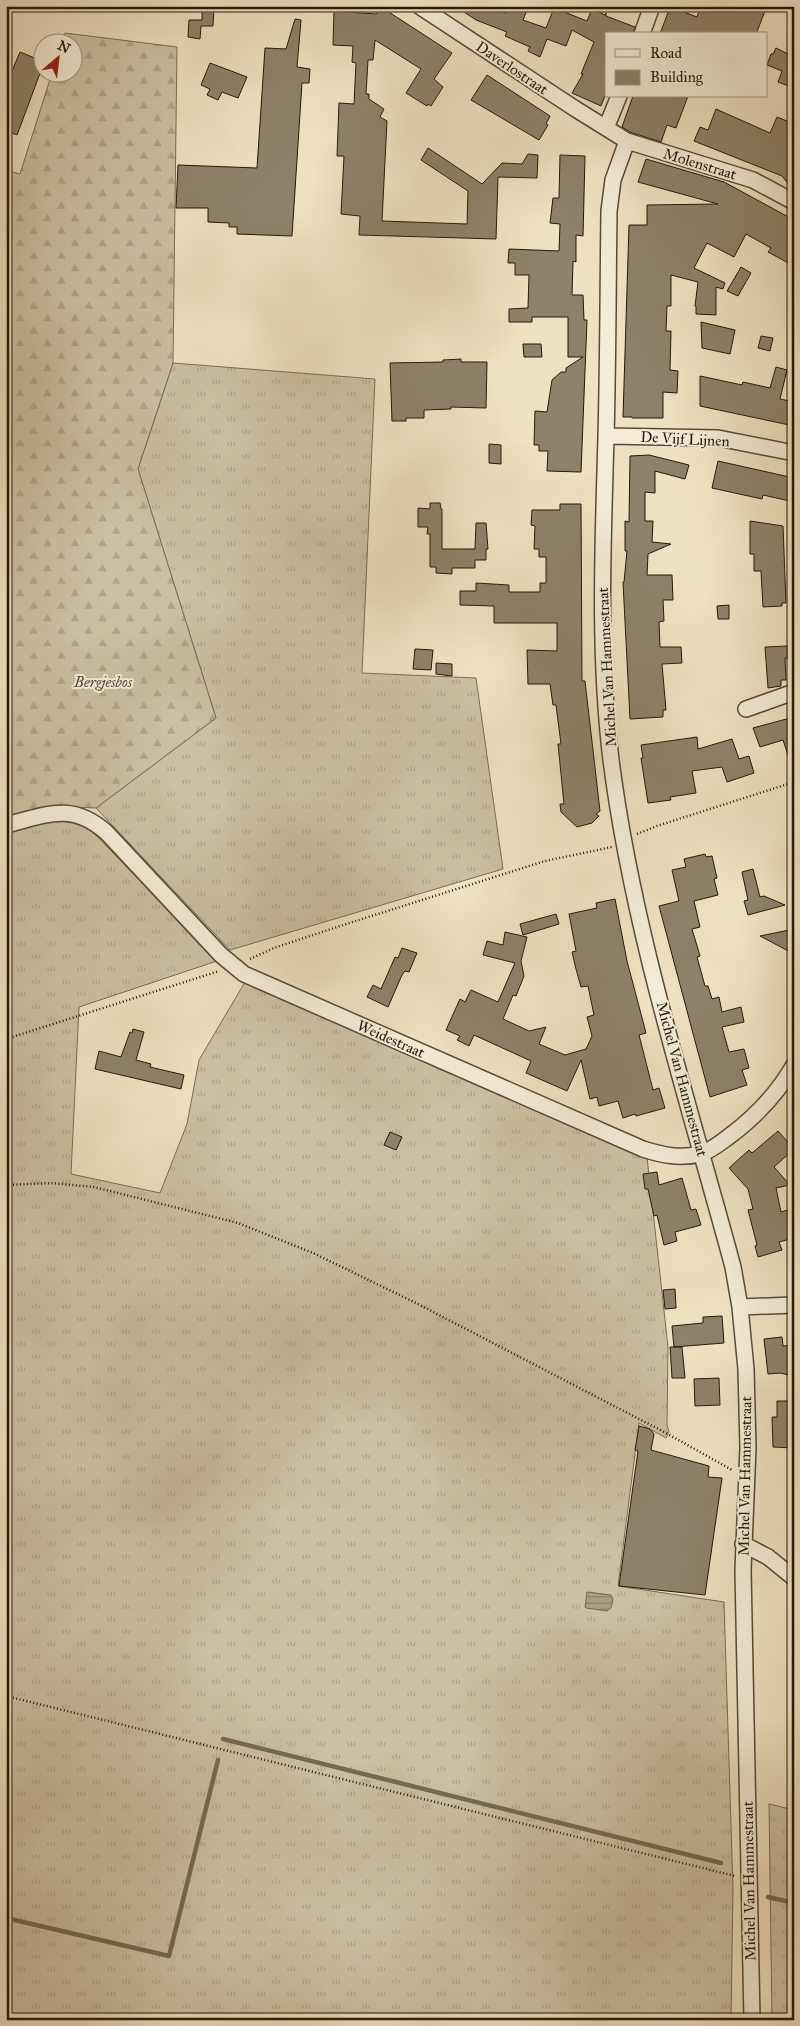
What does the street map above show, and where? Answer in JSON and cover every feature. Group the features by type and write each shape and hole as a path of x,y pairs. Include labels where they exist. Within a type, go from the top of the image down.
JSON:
{"street":[{"name":"Daverlostraat","path":"419,6 606,128"},
{"path":"643,32 652,6"},
{"path":"606,128 618,98"},
{"name":"Molenstraat","path":"606,128 627,141 753,180 794,202"},
{"name":"Michel Van Hammestraat","path":"627,141 613,180 609,211 606,436 602,546 604,673 611,756 623,842 644,940 732,1267 740,1308 746,1368 748,1448 743,1544 752,2020"},
{"name":"De Vijf Lijnen","path":"606,436 718,438 794,453"},
{"path":"746,710 794,692"},
{"name":"Weidestraat","path":"6,825 53,813 68,812 82,816 97,824 233,966 262,982 643,1149 674,1156 702,1154 730,1136 771,1100 794,1065"},
{"path":"740,1308 794,1305"},
{"path":"743,1544 768,1557 794,1578"}],"path":[{"path":"6,1039 233,966 309,936 545,860 607,848 657,826 794,782"},
{"path":"6,1185 51,1183 94,1187 238,1223 313,1252 416,1303 666,1433 746,1478"},
{"path":"6,1696 749,1880"}],"green space":[{"name":"Bergjesbos","path":"82,35 177,47 173,363 138,469 216,718 96,808 53,806 6,818 6,170 20,174 49,82 82,82"},
{"path":"173,363 375,379 362,673 476,678 503,869 230,950 96,808 216,718 138,469"},
{"path":"63,819 79,823 93,832 217,961 79,1007 71,1174 160,1193 187,1124 199,1060 245,982 647,1157 668,1347 667,1425 669,1432 666,1438 639,1423 618,1586 724,1602 733,1889 731,2020 6,2020 6,830"},
{"path":"769,1804 794,1810 794,2020 772,2020"}],"shaded area":[{"path":"587,1592 611,1595 613,1599 611,1608 607,1611 586,1608"}],"building":[{"path":"202,6 214,6 213,26 201,26 200,39 188,37 189,20 202,20"},
{"path":"455,6 489,6 505,13 508,6 519,6 527,10 523,20 546,28 554,8 587,21 592,9 605,15 606,13 606,16 635,27 634,32 605,32 605,96 601,106 572,93 583,74 581,74 594,42 572,30 566,46 547,39 540,57 528,51 530,47 505,36 507,32 476,20"},
{"path":"701,6 767,6 757,32 661,32 670,7 697,17"},
{"path":"381,7 452,53 434,79 443,87 431,106 428,104 427,106 406,93 421,69 375,40 373,60 368,60 366,94 369,94 369,99 384,109 380,117 387,121 382,221 467,224 468,191 421,160 428,148 482,184 502,163 522,164 528,154 538,155 537,178 498,177 496,239 359,235 360,216 341,214 344,156 337,156 339,103 354,104 356,63 352,62 353,46 333,45 334,11 376,14"},
{"path":"295,19 301,20 297,67 310,69 309,83 302,83 292,236 237,234 237,227 229,227 229,223 208,222 208,208 176,208 178,165 257,168 265,48 286,49"},
{"path":"794,42 794,88 778,82 782,71 768,65 771,54 773,54 776,48 788,54"},
{"path":"20,52 32,57 32,82 37,82 17,135 6,131 6,85"},
{"path":"210,63 247,77 238,98 222,92 218,100 207,95 210,89 201,85"},
{"path":"487,75 550,116 546,124 548,125 539,140 471,100"},
{"path":"632,98 687,98 676,128 667,125 661,142 630,132 622,127"},
{"path":"716,109 770,133 777,117 794,124 794,191 782,176 694,141 700,127 708,130"},
{"path":"560,155 585,156 583,236 576,235 576,262 573,261 572,295 583,295 584,320 587,320 581,472 547,471 548,451 539,451 539,445 534,445 535,411 547,412 552,380 561,372 566,372 566,368 583,357 568,357 568,317 532,317 532,322 509,322 509,309 528,308 529,275 515,275 515,263 508,263 509,249 559,251 560,224 550,223 553,198 559,198"},
{"path":"646,159 724,182 794,220 794,266 768,252 771,248 746,234 734,257 707,243 694,268 725,283 723,289 716,287 716,315 696,314 698,282 671,275 671,306 667,306 666,331 671,331 670,370 678,371 677,393 663,392 663,418 623,417 629,225 647,225 647,205 718,204 638,182"},
{"path":"741,267 751,273 738,296 727,291"},
{"path":"701,322 735,330 730,354 702,348"},
{"path":"761,336 773,338 770,351 758,348"},
{"path":"523,344 541,344 542,357 524,357"},
{"path":"461,359 461,362 487,362 486,408 451,407 451,409 424,410 424,418 406,418 406,421 392,421 390,363 443,362 443,360"},
{"path":"776,367 787,370 780,399 794,402 794,426 700,406 700,376 742,385 743,382 770,388"},
{"path":"489,444 501,445 501,464 489,463"},
{"path":"649,455 689,465 685,479 655,471 655,493 645,492 645,521 653,521 652,542 671,544 648,554 647,575 672,575 673,600 663,600 664,621 659,622 660,647 681,647 682,663 662,664 666,710 663,710 663,717 630,719 623,582 627,551 625,551 625,521 629,522 630,456"},
{"path":"718,461 794,478 794,502 763,495 762,499 712,488"},
{"path":"430,503 440,503 442,509 442,549 475,549 476,523 486,523 488,549 486,549 486,560 475,560 475,568 452,568 452,574 436,573 436,567 430,567 430,534 427,534 428,527 418,527 418,508 430,509"},
{"path":"560,504 581,504 582,681 585,681 600,811 596,814 599,816 592,823 577,827 561,812 560,804 564,804 558,744 561,744 556,705 553,705 550,684 528,684 527,650 557,651 557,623 494,623 494,606 460,605 460,591 476,591 476,583 509,585 509,592 540,592 540,583 546,583 546,557 539,557 539,549 534,549 535,526 531,525 532,510 560,510"},
{"path":"750,521 783,526 786,603 782,603 782,606 763,607 761,571 754,571 754,554 750,554"},
{"path":"729,605 729,619 718,619 717,606"},
{"path":"788,646 788,658 785,658 786,680 781,680 781,686 768,688 765,647"},
{"path":"415,649 433,650 431,670 413,669"},
{"path":"436,663 452,664 452,676 436,674"},
{"path":"794,717 794,764 791,764 783,740 760,747 753,728"},
{"path":"697,737 698,749 732,739 739,759 749,756 754,773 727,782 722,767 692,771 696,793 670,797 671,800 648,803 641,758 643,758 641,745"},
{"path":"705,854 706,857 712,856 717,878 714,879 718,895 694,901 700,927 692,929 700,956 697,957 705,986 708,986 712,999 719,997 722,1012 741,1007 744,1022 722,1027 729,1052 744,1049 749,1068 742,1070 747,1085 710,1097 659,906 679,901 672,870 686,867 684,859"},
{"path":"753,869 760,897 764,896 785,905 748,915 744,901 748,900 742,872"},
{"path":"615,899 627,961 646,1033 639,1035 653,1090 659,1088 665,1108 623,1118 618,1101 599,1106 597,1097 590,1099 581,1060 567,1091 526,1073 531,1061 474,1035 469,1046 457,1040 460,1036 446,1030 460,999 465,1002 471,990 498,1002 515,963 483,955 487,941 503,945 505,932 527,937 521,961 524,976 516,996 513,995 503,1019 529,1031 546,1027 539,1044 565,1055 586,1049 592,1036 587,1017 594,1015 588,986 581,987 576,969 572,952 576,951 569,914 597,908 596,903"},
{"path":"556,914 559,924 523,935 520,924"},
{"path":"794,929 794,954 760,936"},
{"path":"402,948 417,953 409,972 405,971 402,975 388,1007 367,997 373,985 381,989 395,957 398,958"},
{"path":"133,1029 144,1032 136,1060 151,1064 150,1067 184,1075 181,1089 95,1069 99,1051 121,1057 130,1032 132,1033"},
{"path":"778,1131 794,1149 774,1167 790,1185 776,1188 781,1212 794,1208 794,1238 779,1242 782,1250 758,1257 755,1246 757,1245 748,1210 753,1209 748,1189 729,1168 749,1150 752,1153"},
{"path":"390,1132 402,1137 396,1150 384,1145"},
{"path":"657,1172 659,1185 682,1178 691,1210 696,1209 701,1225 675,1232 677,1241 664,1245 657,1215 654,1216 648,1189 645,1189 643,1174"},
{"path":"675,1289 676,1308 665,1309 663,1290"},
{"path":"722,1316 724,1343 674,1347 672,1326 703,1323 703,1317"},
{"path":"782,1337 783,1346 794,1345 794,1377 781,1373 768,1374 764,1339"},
{"path":"670,1347 682,1347 685,1378 672,1378"},
{"path":"719,1378 720,1405 695,1406 694,1379"},
{"path":"777,1401 794,1401 794,1448 773,1447 772,1417 777,1417"},
{"path":"639,1426 650,1429 654,1434 651,1450 709,1466 708,1477 722,1478 705,1595 619,1586 638,1451 635,1450"}],"waterway":[{"path":"223,1739 721,1863"},
{"path":"6,1918 169,1956 218,1760"},
{"path":"768,1897 794,1903"}]}
